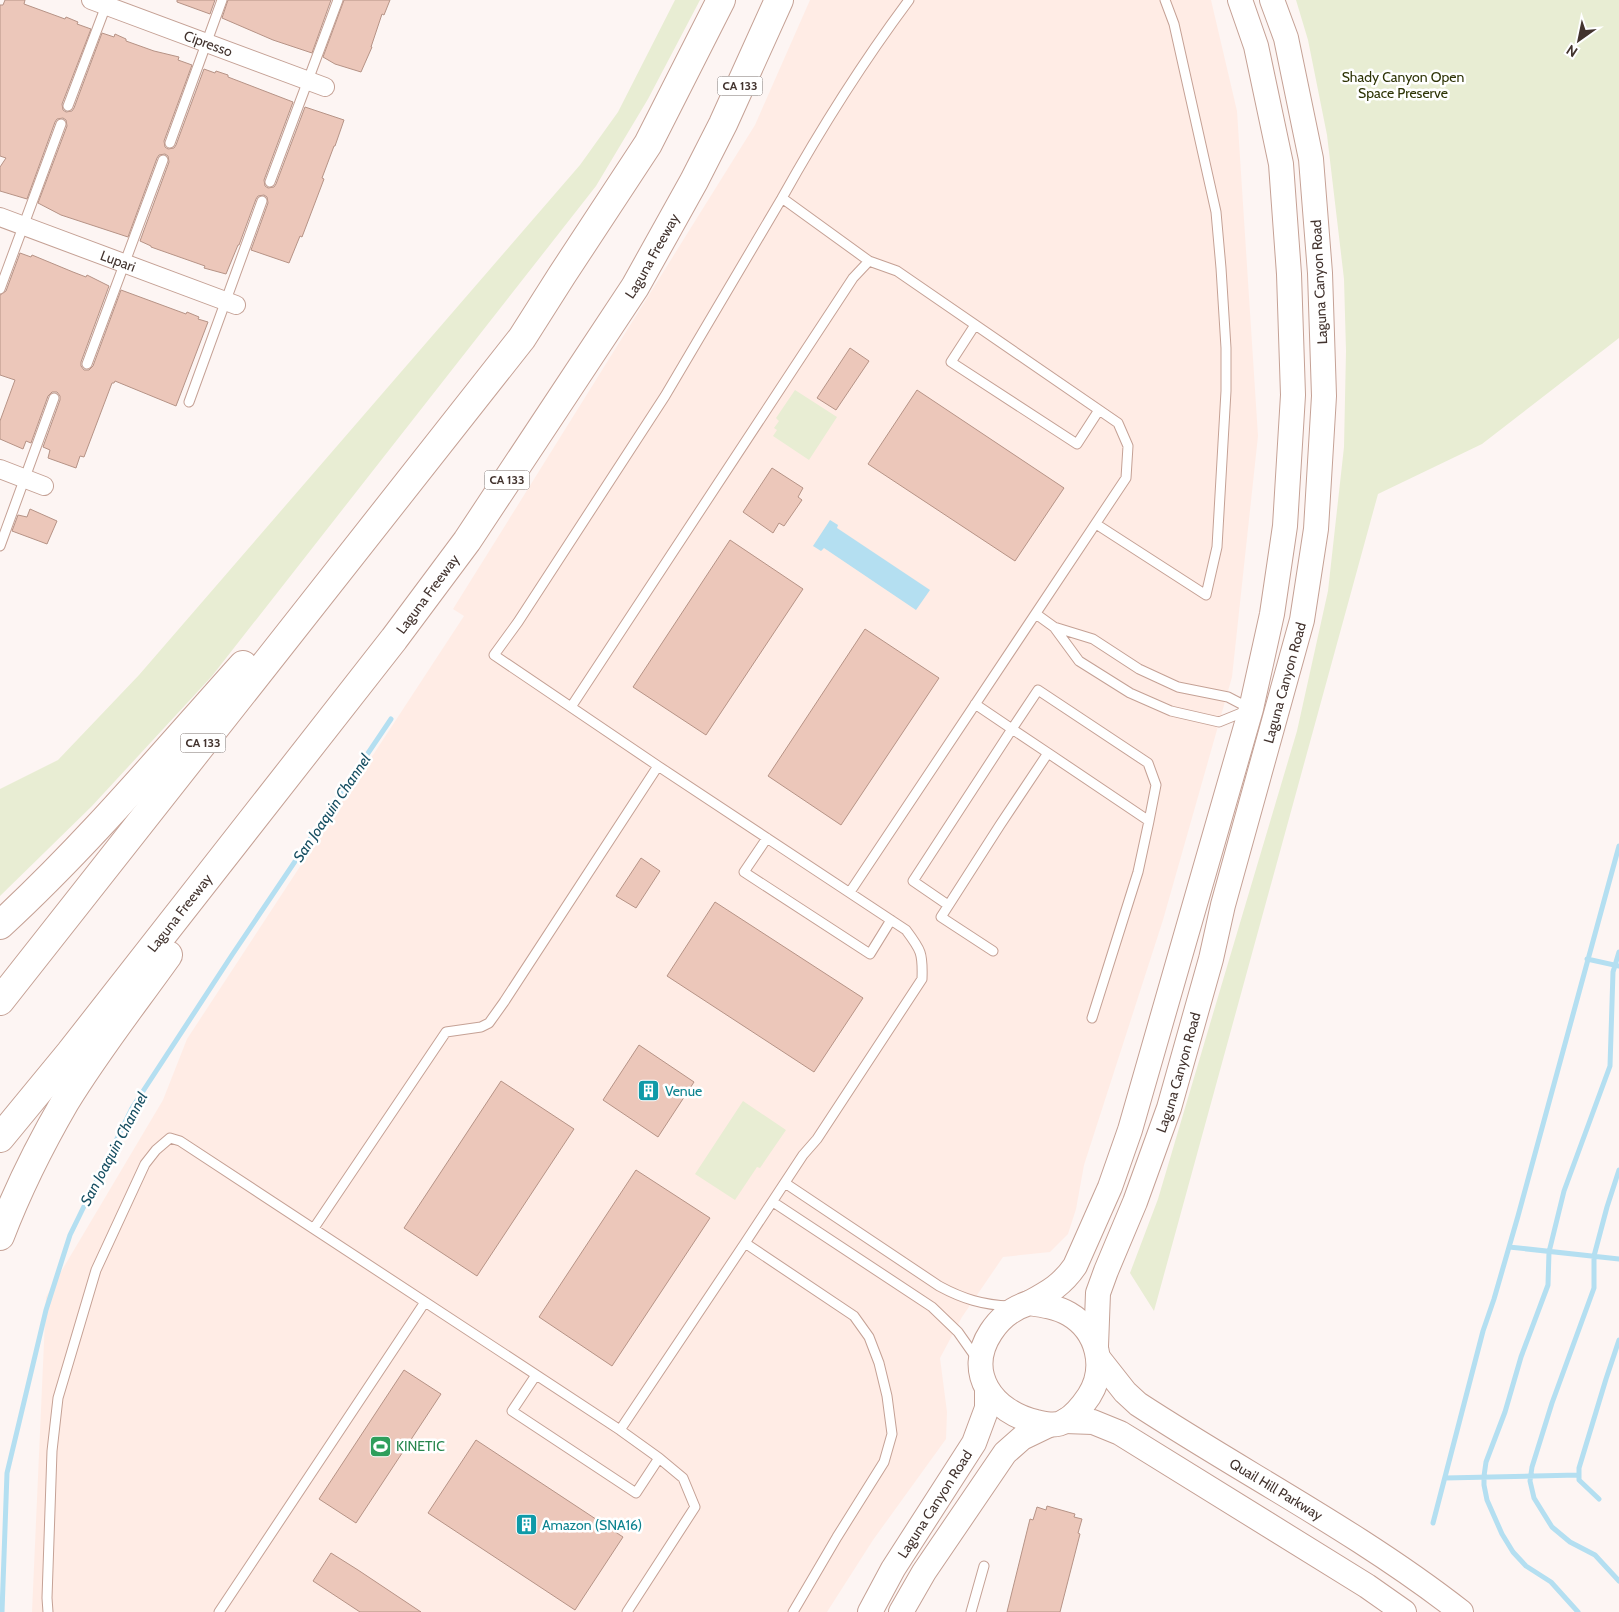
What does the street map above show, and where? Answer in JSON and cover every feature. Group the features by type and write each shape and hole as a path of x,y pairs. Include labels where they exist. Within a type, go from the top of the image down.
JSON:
{"highway":[{"name":"CA 133","path":"0,1001 522,338 648,144 721,0"},
{"name":"Laguna Freeway","path":"0,1138 70,1052 394,639 466,541 635,287 694,181 723,124 778,0"},
{"path":"0,925 58,868 244,664 363,510 406,484"},
{"path":"0,1236 25,1176 66,1102 87,1069 210,896 256,814"}],"main road":[{"name":"Laguna Canyon Road","path":"1023,1305 1053,1290 1067,1278 1075,1266 1110,1187 1144,1086 1251,709 1272,614 1285,526 1293,396 1290,274 1281,164 1256,46 1240,0"},
{"name":"Laguna Canyon Road","path":"1098,1352 1098,1293 1136,1202 1170,1108 1211,959 1223,905 1302,620 1316,529 1324,396 1320,272 1311,159 1286,38 1272,0"},
{"path":"1251,709 1278,703"},
{"path":"1057,1423 1080,1407 1089,1396 1095,1382 1098,1352 1083,1324 1069,1314 1051,1306 1023,1305 997,1322 984,1342 980,1364 987,1391 1001,1407 1022,1419 1057,1423 1093,1422 1120,1433 1367,1586 1404,1612"},
{"name":"Quail Hill Parkway","path":"1098,1352 1125,1392 1138,1404 1417,1579 1460,1612"},
{"name":"Laguna Canyon Road","path":"870,1612 893,1569 974,1443 987,1408 987,1391"},
{"name":"Laguna Canyon Road","path":"901,1612 929,1564 1005,1453 1022,1438 1057,1423"}],"street":[{"name":"Cipresso","path":"102,2 325,87"},
{"name":"Lupari","path":"0,218 231,303"},
{"path":"0,469 44,486"}],"lane":[{"path":"170,143 222,0"},
{"path":"270,182 338,0"},
{"path":"620,1430 803,1155 817,1139 922,979 922,964 919,947 906,930 494,655 524,614 665,396 782,198 808,150 909,0"},
{"path":"1096,524 1206,595 1217,547 1226,391 1226,348 1221,268 1216,212 1174,24 1165,0"},
{"path":"68,106 102,2"},
{"path":"0,289 62,124"},
{"path":"87,364 163,160"},
{"path":"782,198 870,261 897,271 1118,423 1128,446 1126,478 850,892"},
{"path":"189,402 231,303 262,201"},
{"path":"571,707 853,278 870,261"},
{"path":"975,325 951,362 1077,444 1099,410"},
{"path":"0,546 54,398"},
{"path":"1036,614 1054,626 1093,639 1139,669 1178,687 1228,697 1251,709"},
{"path":"1054,626 1079,661 1130,693 1172,711 1219,722 1251,709"},
{"path":"948,905 913,881 1038,690 1148,763 1156,785 1138,872 1092,1018"},
{"path":"976,704 1149,821"},
{"path":"993,952 941,917 1048,753"},
{"path":"314,1228 446,1032 480,1027 489,1023 658,766"},
{"path":"767,838 744,872 870,954 891,920"},
{"path":"48,1612 49,1507 52,1451 58,1398 96,1270 145,1164 156,1150 170,1138 180,1141 620,1430 683,1478 694,1507 627,1612"},
{"path":"785,1183 939,1286 958,1296 993,1306 1023,1305"},
{"path":"773,1202 932,1307 958,1332 980,1364"},
{"path":"745,1243 854,1316 869,1337 879,1363 887,1396 892,1434 884,1462 793,1612"},
{"path":"219,1612 425,1302"},
{"path":"536,1375 512,1411 636,1493 659,1458"},
{"path":"971,1612 984,1566"}],"shaded area":[{"path":"810,0 1211,0 1237,111 1258,436 1232,677 1163,920 1084,1165 1076,1209 1068,1234 1050,1252 1003,1257 962,1317 940,1358 947,1412 946,1439 873,1540 827,1612 32,1612 46,1297 163,1100 187,1039 464,616 453,609 755,125"}],"green space":[{"path":"675,0 700,0 648,99 596,186 212,676 92,806 0,896 0,789 58,760 139,675 580,165 618,112"},
{"name":"Shady Canyon Open Space Preserve","path":"1296,0 1619,0 1619,338 1482,444 1378,494 1154,1311 1130,1273 1158,1199 1297,731 1328,591 1344,447 1346,351 1344,279 1327,135 1308,40"},
{"path":"795,390 837,417 809,460 773,436 777,430 774,428 779,421 776,418"},
{"path":"743,1101 786,1130 760,1168 757,1167 735,1200 695,1174"}],"water":[{"path":"830,520 838,525 837,528 930,590 916,610 824,548 821,551 813,546"}],"building":[{"path":"5,0 25,0 24,4 65,19 66,17 78,22 77,24 91,29 62,104 63,110 66,112 72,111 74,108 102,33 114,37 115,34 126,39 126,41 179,57 178,60 192,65 164,141 165,147 168,149 174,148 176,145 204,69 228,75 228,77 293,102 264,180 265,186 268,188 274,187 276,184 305,107 344,120 302,237 300,236 289,263 251,250 268,203 267,197 264,195 258,196 256,199 226,274 204,268 205,266 151,247 140,241 169,162 168,156 165,154 159,155 157,158 128,237 61,215 38,203 67,126 66,120 63,118 57,119 55,122 27,199 0,191 0,167 6,158 0,156 0,5 3,5"},
{"path":"177,0 215,0 210,14 177,2"},
{"path":"228,0 331,0 312,53 273,40 222,18"},
{"path":"344,0 390,0 384,15 382,14 372,47 361,72 335,64 323,57"},
{"path":"20,253 31,257 32,255 86,277 87,275 109,286 81,362 84,370 89,370 93,366 121,290 186,314 187,312 199,317 198,319 208,322 176,406 115,381 112,383 84,457 80,456 76,468 48,458 50,450 43,447 60,400 57,392 52,392 48,396 31,443 26,441 23,449 0,439 0,421 15,380 0,375 0,295 6,291"},
{"path":"850,348 869,361 836,410 817,398"},
{"path":"917,390 1064,488 1015,561 868,464"},
{"path":"772,468 803,488 798,497 802,500 784,526 779,523 773,533 743,512"},
{"path":"30,509 57,521 47,544 12,531 18,515 27,517"},
{"path":"730,540 803,589 706,735 633,687"},
{"path":"865,629 939,678 841,825 768,776"},
{"path":"641,858 660,871 636,908 616,896"},
{"path":"715,902 863,998 814,1072 667,976"},
{"name":"Venue","path":"639,1045 694,1082 658,1137 603,1100"},
{"path":"501,1081 574,1129 477,1276 404,1228"},
{"path":"636,1170 710,1218 612,1366 539,1317"},
{"name":"KINETIC","path":"404,1370 441,1394 356,1523 319,1499"},
{"name":"Amazon (SNA16)","path":"476,1440 623,1537 575,1610 428,1513"},
{"path":"1047,1506 1075,1514 1074,1517 1082,1519 1078,1533 1080,1534 1060,1612 1007,1612 1030,1519 1033,1520 1037,1507 1046,1510"},
{"path":"331,1553 421,1612 360,1612 313,1581"}],"waterway":[{"name":"San Joaquin Channel","path":"2,1612 7,1473 46,1310 70,1235 132,1108 232,955 391,719"},
{"path":"1433,1523 1483,1331 1518,1216 1619,846"},
{"path":"1578,1612 1551,1582 1526,1566 1513,1552 1502,1534 1487,1500 1484,1476 1486,1462 1505,1412 1521,1357 1548,1285 1549,1252 1564,1191 1610,1066 1613,972 1619,952"},
{"path":"1587,959 1619,966"},
{"path":"1619,1170 1594,1256 1594,1288 1552,1403 1532,1467 1530,1481 1534,1498 1552,1527 1570,1542 1595,1555 1619,1581"},
{"path":"1509,1247 1619,1259"},
{"path":"1599,1499 1579,1480 1579,1468 1619,1340"},
{"path":"1445,1478 1578,1475"}],"place":[{"name":"Venue","path":"649,1091"},
{"name":"KINETIC","path":"380,1446"},
{"name":"Amazon (SNA16)","path":"526,1525"}]}
